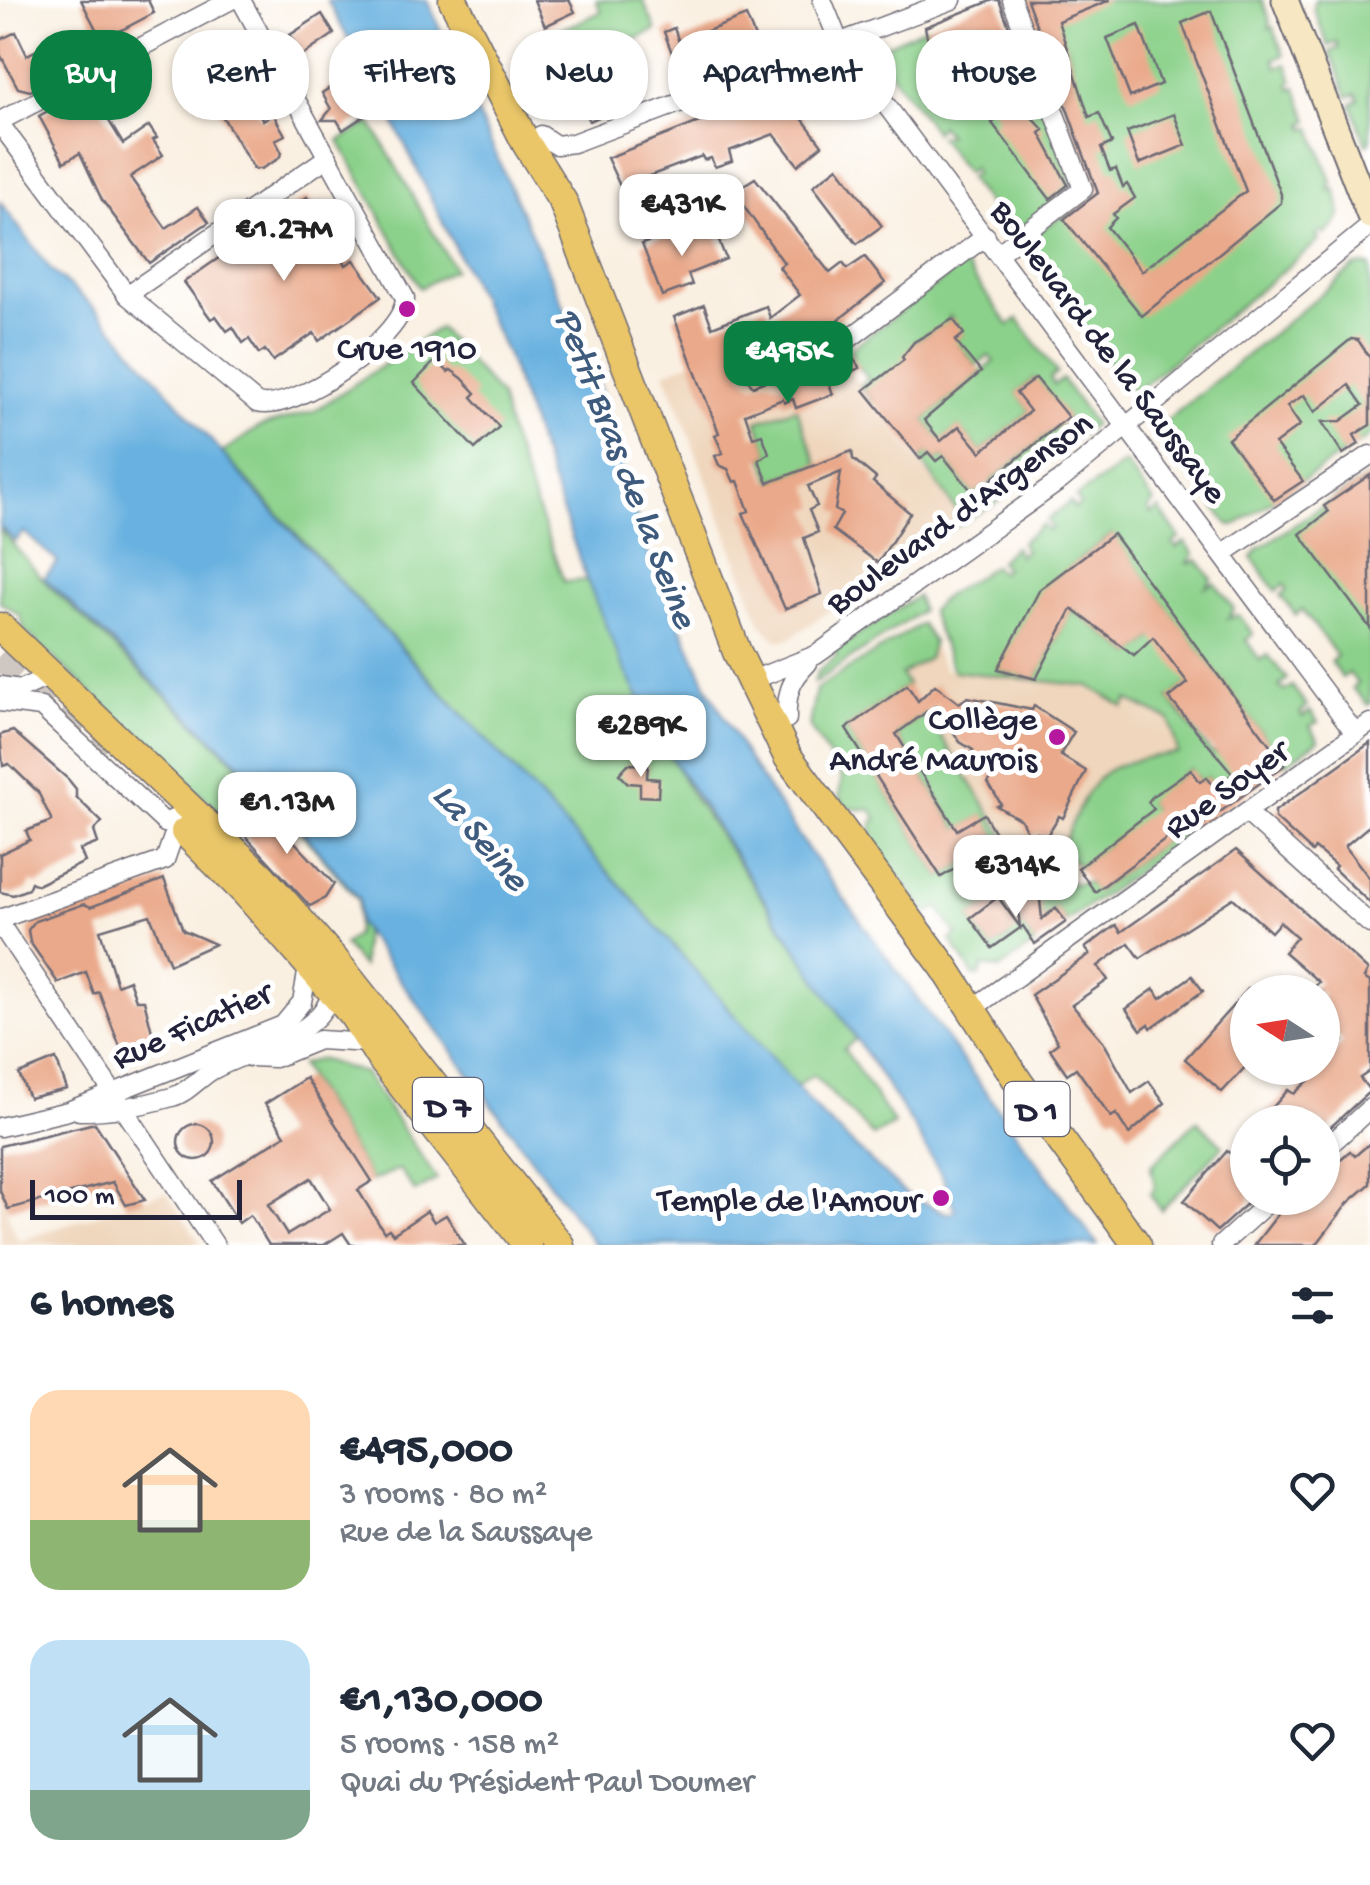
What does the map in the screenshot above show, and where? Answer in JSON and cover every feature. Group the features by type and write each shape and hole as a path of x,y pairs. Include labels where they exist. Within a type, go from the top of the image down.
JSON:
{"main road":[{"name":"D 1","path":"453,0 526,143 550,175"},
{"name":"D 1","path":"472,0 541,135 550,175 594,275 698,553 768,675 817,793"},
{"name":"D 7","path":"0,627 262,877 338,963 560,1245"},
{"name":"D 1","path":"768,675 788,757 972,1009 1019,1083 1137,1245"},
{"name":"D 7","path":"175,828 245,892 333,992 527,1245"},
{"name":"D 1","path":"1108,1205 1149,1245"}],"street":[{"path":"231,0 0,122 126,296 198,358 268,406 352,364 400,321 405,308 404,298 241,0"},
{"name":"Boulevard de la Saussaye","path":"822,0 835,30"},
{"path":"872,30 952,0"},
{"path":"999,253 1083,188 1012,0"},
{"path":"1286,0 1370,216"},
{"path":"541,135 556,145 574,142 668,107"},
{"name":"Boulevard de la Saussaye","path":"896,116 1222,554 1363,728"},
{"path":"126,296 328,158"},
{"name":"Boulevard d'Argenson","path":"768,675 816,655 1061,480 1370,226"},
{"path":"846,341 986,236"},
{"path":"1222,554 1370,456"},
{"path":"0,641 190,818 184,824 173,819 175,828 165,860 0,922 216,1245"},
{"name":"Boulevard d'Argenson","path":"768,675 816,655"},
{"path":"8,695 41,680"},
{"path":"8,695 41,707 175,828"},
{"name":"Rue Soyer","path":"972,1009 1363,728"},
{"path":"143,802 158,788"},
{"path":"1246,812 1370,924"},
{"name":"Rue Ficatier","path":"0,1127 118,1101 178,1096 210,1072 311,1025 326,1010 338,963"},
{"name":"Rue Ficatier","path":"118,1101 283,1025 302,1002 308,967"},
{"name":"Rue Ficatier","path":"243,1056 275,1058 320,1040 369,1042"},
{"path":"1340,1136 1370,1108"},
{"path":"1221,1245 1254,1215"}],"shaded area":[{"path":"802,294 849,350 839,358 961,517 789,639 778,641 761,624 665,372 788,324 779,311 787,305 797,319 801,307 795,299"},
{"name":"Collège André Maurois","path":"921,624 945,670 1089,686 1123,706 1128,699 1170,720 1178,754 1122,761 1061,848 1079,870 1069,877 1032,880 884,651"},
{"path":"0,1191 18,1241 166,1192 201,1245 0,1245"}],"green space":[{"path":"596,0 643,0 656,30 648,34 648,30 560,30 601,12"},
{"path":"1020,0 1262,0 1270,21 1268,28 1273,27 1284,55 1274,59 1277,67 1287,64 1293,81 1289,83 1291,89 1296,87 1309,121 1304,123 1306,129 1312,128 1332,182 1329,190 1335,189 1338,197 1340,214 1336,224 1325,235 1321,231 1316,235 1320,240 1140,388 1129,389 1019,244 1097,193 1071,120 1071,30 1038,30 1032,13 1026,15"},
{"path":"1315,0 1370,0 1370,143 1366,144 1351,104 1359,99 1356,94 1348,97 1330,52 1339,48 1337,42 1328,46 1313,7"},
{"path":"916,31 916,107 896,80 896,41"},
{"path":"926,120 1048,120 1073,184 1012,236 998,215 1004,211 1000,205 992,210 968,178 975,173 973,168 966,173 939,137 948,135 940,125 935,132"},
{"path":"371,122 454,269 420,288 339,141"},
{"path":"964,264 1009,325 1018,319 1057,373 1050,378 1054,385 1062,379 1094,424 1076,438 1069,431 1071,442 1011,492 1007,489 1003,498 996,491 993,494 999,501 950,530 947,527 961,517 920,459 928,452 936,461 943,456 974,494 985,486 989,489 991,481 1058,426 1066,426 1067,417 1035,378 1017,393 1030,411 981,452 959,427 941,441 924,420 994,361 989,356 976,366 959,345 946,355 942,350 963,334 950,316 948,323 915,341 905,361 873,402 860,385 868,379 858,365 843,364 853,355 849,350"},
{"path":"1370,266 1370,436 1234,526 1229,525 1214,506 1214,499 1210,500 1159,433 1159,427 1354,267"},
{"path":"439,328 500,396 510,435 564,582 587,580 621,662 690,792 857,1038 844,1049 894,1124 873,1136 813,1075 796,1087 625,890 222,453 259,427 314,411"},
{"path":"796,408 818,464 772,481 764,458 769,453 757,421"},
{"path":"1125,463 1154,502 1148,509 1151,514 1159,509 1180,538 1173,543 1176,548 1185,542 1194,554 1188,563 1198,560 1212,579 1206,587 1215,583 1234,609 1228,618 1239,615 1253,634 1246,640 1260,660 1268,655 1287,679 1279,686 1284,691 1292,686 1307,706 1300,714 1303,717 1310,711 1318,722 1310,726 1319,740 1285,765 1112,534 1041,589 999,669 1011,675 1019,661 1027,665 1021,677 1036,679 1072,609 1133,655 1155,636 1190,682 1169,698 1211,753 1251,761 1213,788 1207,777 1201,782 1190,769 1149,802 1155,811 1079,867 1061,848 1091,788 1113,768 1178,753 1170,720 1128,700 1124,707 1089,686 953,671 930,611 944,597 993,566 1000,573 1005,568 999,561 1014,547 1019,556 1025,550 1021,542 1042,525 1048,531 1052,527 1047,520 1070,502 1075,509 1080,504 1076,497"},
{"path":"1370,475 1368,705 1352,688 1357,683 1349,673 1342,678 1331,662 1337,656 1302,609 1296,615 1281,596 1287,590 1284,584 1276,591 1252,558 1258,549"},
{"path":"0,529 47,584 256,782 263,777 365,898 362,967 344,945 356,934 358,900 270,796 237,829 24,630 20,615 0,602"},
{"path":"917,596 921,611 814,683 817,673 837,656 834,650"},
{"path":"921,624 933,642 928,658 901,675 907,685 846,729 941,877 1000,841 984,815 958,830 896,734 926,713 1033,880 1069,877 1070,884 1088,882 1096,892 1189,822 1195,830 1066,922 1056,909 1045,917 1016,894 1018,910 1008,911 998,898 970,918 992,948 1011,935 1009,930 1020,922 1035,944 1000,969 983,966 980,976 973,975 951,940 957,935 938,907 928,914 871,842 872,823 877,819 872,810 846,808 839,796 842,777 809,726 816,689"},
{"path":"319,1059 364,1073 437,1179 415,1192 399,1169 372,1181 300,1065"},
{"path":"1197,1120 1223,1146 1161,1210 1150,1194 1155,1188 1151,1166"}],"water":[{"path":"327,0 427,0 440,30 344,30"},
{"name":"La Seine","path":"393,120 481,120 597,381 644,542 707,686 747,757 807,848 1098,1245 595,1245 358,923 359,899 272,795 44,578 58,562 24,532 15,542 0,526 0,202 52,271 99,312 257,493 625,890 823,1117 906,1194 948,1214 955,1210 943,1178 912,1124 666,750 621,662 587,580 506,353"}],"building":[{"path":"81,0 148,0 154,13 122,30 96,29"},
{"path":"534,0 569,0 575,12 545,26"},
{"path":"999,0 1010,30 926,30 925,27"},
{"path":"1027,0 1110,0 1058,21 1061,30 1038,30"},
{"path":"1211,11 1281,194 1281,203 1142,316 1064,219 1098,193 1071,120 1071,61 1089,117 1099,113 1112,143 1101,148 1110,171 1116,169 1123,187 1127,184 1135,198 1113,214 1116,218 1107,227 1142,271 1246,191 1182,23"},
{"path":"322,14 332,30 329,37 309,51 309,30 298,30"},
{"path":"746,16 752,30 710,30"},
{"path":"1139,25 1161,84 1130,97 1107,38"},
{"path":"16,32 27,55 30,54 30,91 18,88 0,54 0,40"},
{"path":"1174,114 1186,145 1139,164 1127,132"},
{"path":"41,120 108,120 123,144 149,126 163,155 130,177 166,228 198,207 209,222 149,263 102,200 80,153 64,162"},
{"path":"225,120 276,120 285,135 275,140 282,153 261,169 254,169"},
{"path":"337,120 358,120 343,130"},
{"path":"704,120 803,120 822,145 798,165 774,134 729,151 732,161 715,167 711,158 704,160 702,156 649,176 660,206 634,216 607,158"},
{"path":"1035,120 1044,130 1040,133 1068,185 1050,199 992,123"},
{"path":"838,167 882,226 857,244 813,186"},
{"path":"755,178 830,273 843,263 847,269 865,257 885,283 812,341 804,344 801,339 738,369 753,386 768,380 794,390 787,373 813,363 826,367 849,353 860,368 828,381 833,394 796,408 793,399 784,403 783,399 745,414 753,437 762,434 769,453 759,460 768,483 852,451 853,459 876,478 873,482 910,513 878,563 833,530 842,514 835,510 841,472 808,486 817,506 809,510 818,532 804,538 822,594 785,609 743,513 749,511 738,481 734,482 715,456 723,453 715,435 719,433 674,317 704,305 712,327 766,306 770,318 800,295 779,267 784,263 740,201 736,190"},
{"path":"307,197 346,265 354,260 381,297 319,341 314,333 273,361 265,350 259,354 249,339 243,343 233,327 227,331 216,316 211,319 184,282"},
{"path":"714,228 726,259 688,274 692,285 662,296 642,244 672,233 676,243"},
{"path":"953,319 964,334 955,341 981,372 924,420 941,441 959,426 981,452 1030,411 1016,393 1036,378 1068,417 974,494 943,456 936,461 928,452 920,459 864,390 904,360 902,357 914,342"},
{"path":"1351,339 1358,340 1370,358 1370,425 1354,435 1359,444 1343,454 1322,422 1341,421 1363,405 1349,385 1315,412 1304,395 1287,406 1300,425 1275,444 1303,481 1274,500 1228,439"},
{"path":"436,360 448,372 451,370 462,378 476,393 472,397 499,427 475,449 414,383"},
{"path":"1370,475 1370,628 1300,534 1328,512 1324,506"},
{"path":"1113,534 1285,765 1195,830 1189,822 1095,892 1078,868 1154,809 1148,802 1153,796 1191,769 1200,782 1207,777 1214,787 1233,774 1169,698 1188,683 1153,637 1134,655 1072,609 1036,679 998,669 1040,589"},
{"path":"907,685 918,701 935,685 959,703 968,697 1032,710 1034,706 1074,732 1060,755 1086,771 1063,818 1059,816 1046,837 1037,832 1030,837 1021,820 997,806 1001,804 988,783 991,778 978,770 982,763 969,756 973,750 960,742 936,705 896,734 957,830 984,814 1000,842 941,877 846,729"},
{"path":"13,731 68,779 76,789 76,797 102,822 94,831 98,843 80,850 85,862 37,885 31,882 28,889 13,895 0,892 0,854 30,840 26,831 52,821 38,792 9,764 3,766 0,735"},
{"path":"1370,743 1370,825 1345,846 1370,879 1370,903 1334,869 1336,866 1315,848 1312,852 1275,818 1275,811"},
{"path":"628,764 648,765 647,778 659,779 658,797 640,796 640,784 628,783 619,774"},
{"path":"261,806 334,884 325,898 310,906 238,828"},
{"path":"1236,850 1368,970 1364,978 1370,982 1370,1071 1360,1078 1370,1091 1340,1118 1340,1105 1275,1105 1288,1090 1294,1094 1304,1085 1340,1085 1340,975 1311,975 1284,952 1297,937 1280,922 1271,932 1233,898 1140,958 1129,943 1098,966 1108,980 1072,1005 1103,1041 1132,1093 1149,1081 1165,1103 1129,1134 1116,1114 1111,1117 1076,1068 1067,1074 1050,1049 1058,1043 1031,995 1090,954 1085,948 1116,925 1121,932"},
{"path":"164,879 183,930 215,944 170,964 150,915 100,930 117,985 129,980 136,1000 144,1000 154,1040 122,1052 99,992 94,994 86,972 58,983 30,942 28,930 35,921 84,904 91,907"},
{"path":"1039,891 1042,919 1056,908 1066,922 1035,944 1023,926 992,948 970,918 998,897 1020,927 1016,893"},
{"path":"1192,976 1203,991 1151,1028 1149,1024 1141,1030 1126,1009 1154,989 1161,998"},
{"path":"1230,1009 1230,1083 1222,1092 1185,1059"},
{"path":"56,1059 67,1089 29,1098 19,1074"},
{"path":"306,1078 372,1181 358,1190 384,1232 389,1229 393,1234 427,1211 434,1222 446,1215 465,1245 351,1245 343,1233 324,1245 269,1245 250,1215 239,1223 212,1181 285,1135 265,1104","holes":["311,1178 330,1209 287,1235 268,1205"]},
{"path":"95,1123 145,1200 126,1205 113,1182 8,1209 0,1191 0,1146"},
{"path":"196,1124 209,1129 214,1142 209,1155 196,1160 183,1155 178,1142 183,1129"},
{"path":"1370,1143 1370,1184 1340,1214 1340,1160 1350,1151 1355,1156"},
{"path":"1227,1151 1230,1215 1235,1215 1217,1231 1184,1201"},
{"path":"1277,1215 1339,1215 1316,1245 1254,1245"}],"tunnel":[{"path":"0,655 103,754"}],"place":[{"name":"Crue 1910","path":"407,309"},
{"name":"Collège André Maurois","path":"1057,737"},
{"name":"Temple de l'Amour","path":"941,1198"}],"water label":[{"name":"Petit Bras de la Seine","path":"629,467"}]}
